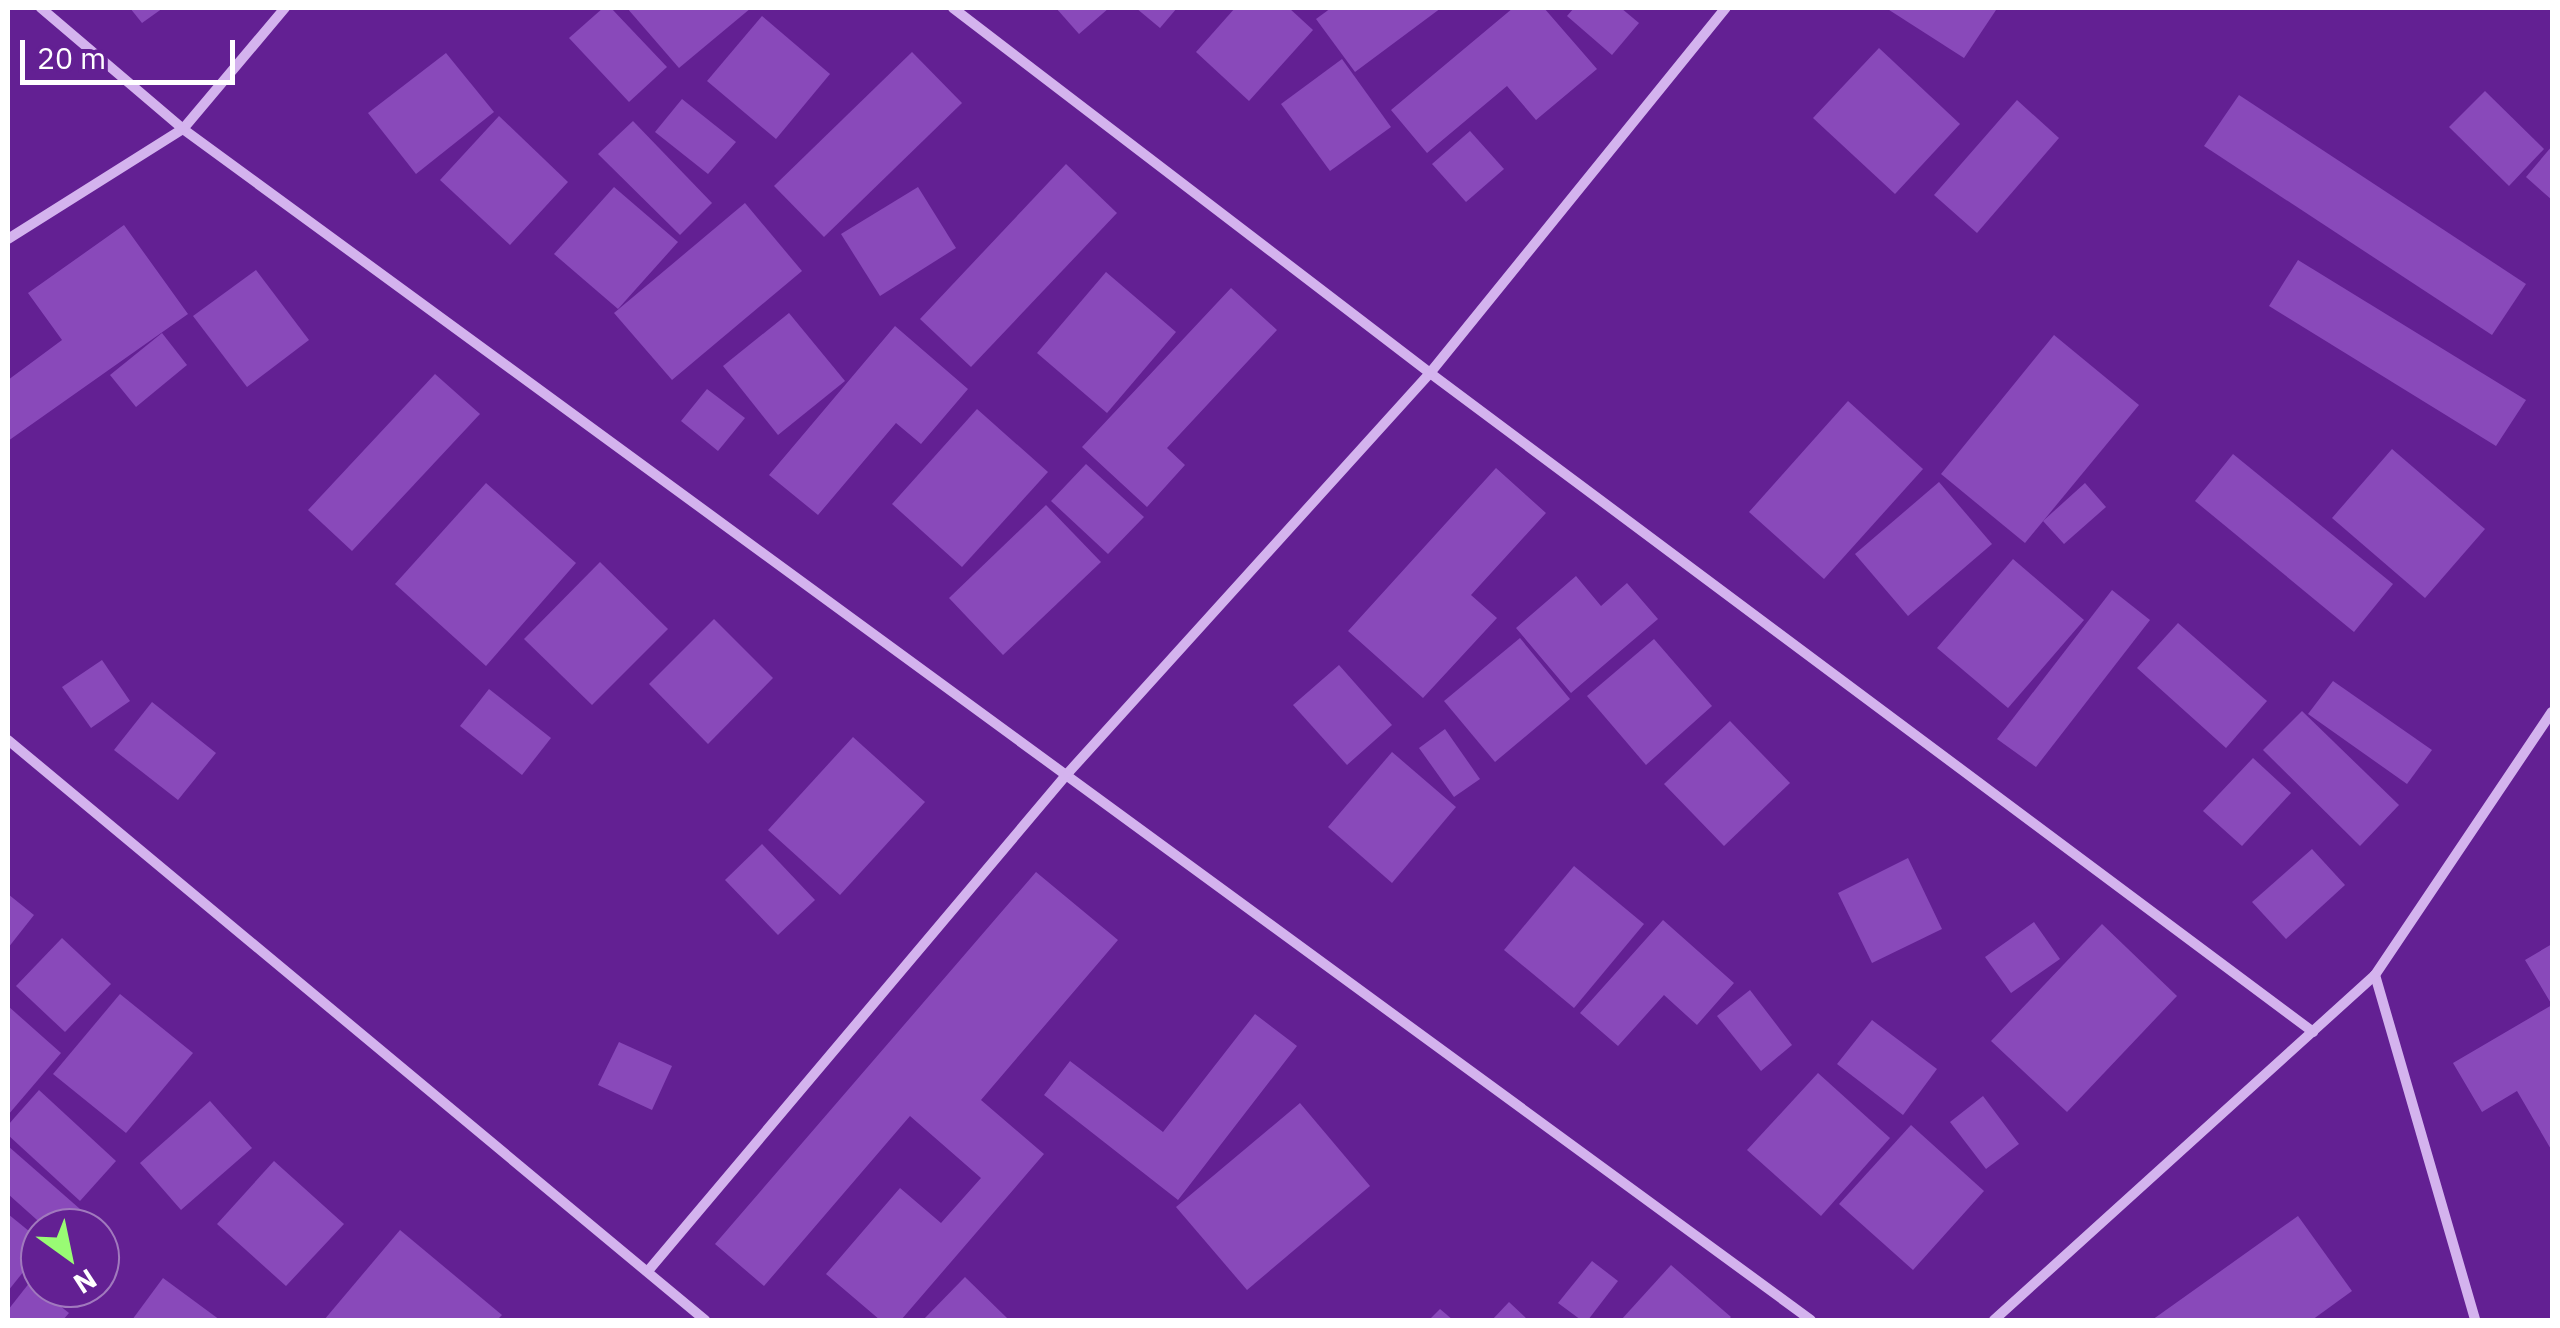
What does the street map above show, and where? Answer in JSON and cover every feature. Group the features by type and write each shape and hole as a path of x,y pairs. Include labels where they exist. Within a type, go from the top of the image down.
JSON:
{"street":[{"path":"41,8 182,129 1068,773 1811,1320"},
{"path":"8,239 182,129 284,8"},
{"path":"953,8 1430,373 2313,1032"},
{"path":"648,1271 1068,773 1430,373 1726,8"},
{"path":"1994,1320 2375,975 2552,712"},
{"path":"8,740 704,1320"},
{"path":"2375,975 2476,1320"}],"building":[{"path":"130,8 163,8 142,23"},
{"path":"603,8 611,8 667,67 629,102 569,38"},
{"path":"627,8 751,8 679,68"},
{"path":"1056,8 1109,8 1079,34"},
{"path":"1136,8 1177,8 1160,28"},
{"path":"1235,8 1289,8 1313,30 1249,101 1196,52"},
{"path":"1331,8 1441,8 1355,72 1316,19"},
{"path":"1513,8 1544,8 1597,69 1536,120 1507,86 1427,153 1391,110"},
{"path":"1574,8 1621,8 1639,23 1612,55 1567,16"},
{"path":"1886,8 1992,8 1996,10 1964,58"},
{"path":"762,16 830,74 776,139 707,81"},
{"path":"1879,48 1960,124 1895,194 1813,118"},
{"path":"912,52 962,103 824,237 774,186"},
{"path":"446,53 494,112 416,174 368,113"},
{"path":"1342,59 1391,127 1330,171 1281,104"},
{"path":"2485,91 2544,149 2509,186 2449,127"},
{"path":"2239,95 2526,284 2492,335 2204,146"},
{"path":"682,99 736,142 708,174 655,132"},
{"path":"2017,100 2059,138 1977,233 1934,195"},
{"path":"499,116 568,182 510,245 440,180"},
{"path":"633,121 712,203 680,235 598,154"},
{"path":"1470,131 1504,169 1466,202 1432,164"},
{"path":"2552,146 2552,200 2526,177"},
{"path":"1066,164 1117,213 971,367 920,319"},
{"path":"614,187 678,242 618,309 554,254"},
{"path":"918,187 956,248 880,296 841,234"},
{"path":"745,203 802,271 672,380 614,313"},
{"path":"124,225 188,314 8,441 8,380 62,340 28,293"},
{"path":"2298,260 2526,400 2496,446 2269,306"},
{"path":"256,270 309,340 247,387 193,316"},
{"path":"1106,272 1176,332 1107,413 1037,353"},
{"path":"1231,288 1277,330 1167,448 1185,465 1147,507 1082,447"},
{"path":"789,313 845,381 778,435 723,366"},
{"path":"895,326 968,389 921,444 896,423 818,515 769,475"},
{"path":"162,333 187,365 136,407 110,375"},
{"path":"2054,335 2139,405 2025,543 1941,474"},
{"path":"435,374 480,414 352,551 308,510"},
{"path":"707,389 745,418 718,451 681,421"},
{"path":"1848,401 1923,469 1824,579 1749,512"},
{"path":"977,409 1048,472 962,567 892,504"},
{"path":"2392,449 2485,529 2425,598 2332,518"},
{"path":"2233,454 2393,584 2354,632 2195,501"},
{"path":"1086,464 1144,517 1108,554 1051,501"},
{"path":"1496,468 1546,513 1471,595 1497,618 1423,698 1348,631"},
{"path":"1939,482 1992,544 1908,616 1855,554"},
{"path":"486,483 576,563 486,666 395,584"},
{"path":"2085,483 2106,507 2064,544 2043,521"},
{"path":"1046,505 1101,562 1003,655 949,598"},
{"path":"2013,559 2084,620 2008,708 1937,648"},
{"path":"600,562 668,629 592,705 524,639"},
{"path":"1576,576 1601,606 1627,583 1658,619 1571,693 1516,628"},
{"path":"2112,590 2150,620 2036,767 1997,739"},
{"path":"714,619 773,678 708,744 649,684"},
{"path":"2178,623 2267,701 2226,748 2137,668"},
{"path":"1520,638 1570,699 1495,762 1444,701"},
{"path":"1654,639 1712,706 1646,765 1587,696"},
{"path":"102,660 130,701 91,728 62,687"},
{"path":"1339,665 1392,725 1347,765 1293,705"},
{"path":"2333,681 2432,750 2407,784 2308,714"},
{"path":"489,689 551,738 522,775 460,726"},
{"path":"152,702 216,753 178,800 114,750"},
{"path":"2302,711 2399,805 2360,846 2263,750"},
{"path":"1730,721 1790,783 1724,846 1664,784"},
{"path":"1445,729 1480,779 1454,797 1419,748"},
{"path":"853,737 925,802 840,895 768,830"},
{"path":"1392,752 1456,807 1392,883 1328,827"},
{"path":"2253,758 2291,793 2242,846 2203,811"},
{"path":"762,844 815,900 778,935 725,880"},
{"path":"2312,849 2345,885 2286,939 2252,902"},
{"path":"1908,858 1942,929 1872,963 1838,893"},
{"path":"1574,866 1644,924 1574,1008 1504,950"},
{"path":"1036,872 1118,940 981,1100 1044,1154 901,1320 880,1320 826,1274 900,1188 941,1223 981,1178 910,1116 764,1286 715,1244"},
{"path":"8,894 34,915 8,948"},
{"path":"1663,920 1734,983 1697,1025 1664,995 1618,1046 1580,1013"},
{"path":"2034,922 2060,959 2011,993 1985,957"},
{"path":"2102,924 2177,996 2067,1112 1991,1041"},
{"path":"62,938 111,984 65,1032 16,986"},
{"path":"2552,944 2552,1005 2525,960"},
{"path":"1750,990 1792,1045 1761,1071 1717,1016"},
{"path":"120,994 193,1053 126,1133 53,1074"},
{"path":"2552,1005 2552,1151 2517,1091 2482,1112 2453,1063"},
{"path":"8,1006 61,1053 8,1115"},
{"path":"1255,1014 1297,1046 1178,1200 1044,1095 1070,1061 1163,1132"},
{"path":"1872,1020 1937,1069 1903,1115 1837,1064"},
{"path":"619,1042 672,1066 652,1110 598,1085"},
{"path":"1818,1073 1890,1138 1821,1216 1747,1150"},
{"path":"39,1090 116,1161 80,1201 8,1135 8,1125"},
{"path":"1983,1096 2019,1144 1986,1169 1950,1122"},
{"path":"210,1101 252,1148 181,1210 140,1163"},
{"path":"1300,1103 1370,1186 1247,1290 1176,1207"},
{"path":"1911,1125 1984,1191 1913,1270 1839,1204"},
{"path":"8,1146 79,1208 24,1208 8,1194"},
{"path":"274,1161 344,1224 286,1286 217,1224"},
{"path":"8,1214 20,1224 20,1276 8,1291"},
{"path":"2298,1216 2352,1291 2312,1320 2152,1320"},
{"path":"400,1230 502,1315 497,1320 324,1320"},
{"path":"1592,1261 1618,1281 1588,1320 1581,1320 1558,1303"},
{"path":"1671,1265 1731,1317 1621,1320"},
{"path":"965,1277 1007,1318 923,1320"},
{"path":"163,1278 220,1320 132,1320"},
{"path":"20,1295 20,1308 63,1308 69,1313 63,1320 8,1320 8,1310"},
{"path":"1509,1302 1528,1320 1492,1320"},
{"path":"1440,1309 1453,1320 1429,1320"}]}
